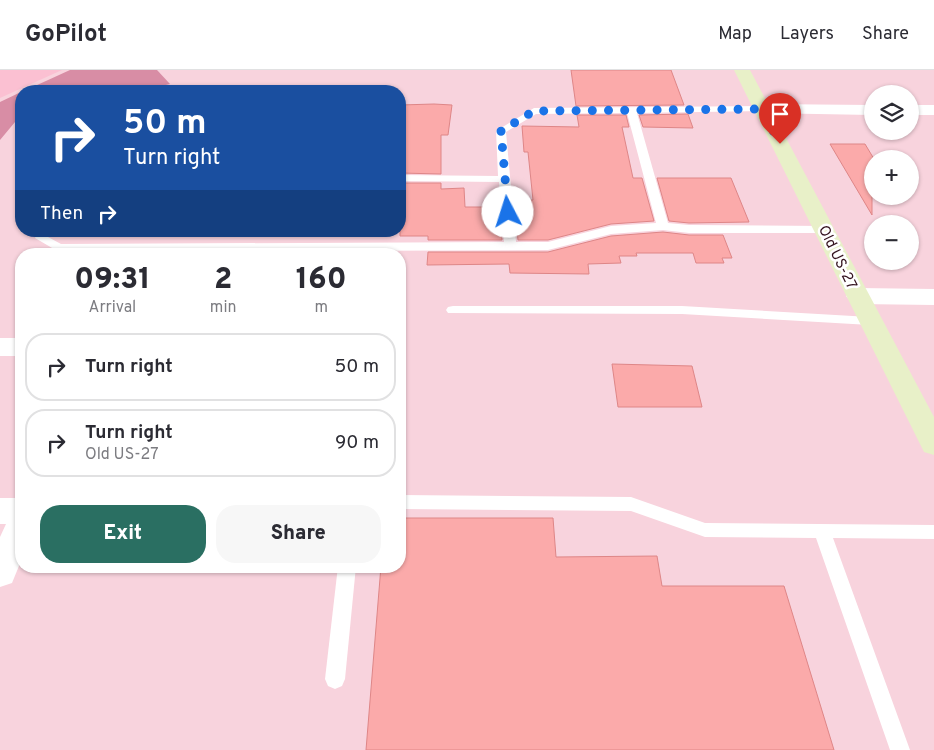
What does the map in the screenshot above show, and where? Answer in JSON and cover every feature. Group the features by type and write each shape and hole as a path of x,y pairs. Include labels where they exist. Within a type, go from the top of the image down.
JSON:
{"main road":[{"name":"Old US-27","path":"742,70 934,444"}],"street":[{"path":"762,109 864,110"},
{"path":"919,110 934,110"},
{"path":"858,296 934,297"},
{"path":"0,347 15,347"},
{"path":"0,511 15,511"},
{"path":"0,573 15,539"}],"lane":[{"path":"510,246 501,131 534,111 762,109"},
{"path":"631,111 663,226"},
{"path":"406,178 504,179"},
{"path":"41,237 59,248 548,246 611,230 663,226 689,229 825,230"},
{"path":"299,246 301,237"},
{"path":"453,310 682,310 870,321"},
{"path":"406,502 631,504 704,530 934,532"},
{"path":"822,531 900,750"},
{"path":"335,679 345,573"}],"shaded area":[{"path":"0,70 62,70 29,85 15,85 15,91 0,98"},
{"path":"70,70 157,70 170,84 166,85 37,85"},
{"path":"15,95 15,122 0,140 0,102"}],"building":[{"path":"571,70 671,70 684,105 576,106"},
{"path":"406,105 452,105 448,135 441,135 441,174 406,173"},
{"path":"688,114 693,128 643,127 639,115"},
{"path":"577,115 626,115 629,127 622,127 633,178 642,178 654,221 611,224 548,240 518,240 515,207 518,207 518,200 533,200 528,152 524,152 522,126 579,127"},
{"path":"830,144 865,144 869,150 864,150 864,201"},
{"path":"657,178 731,178 749,222 689,223 669,221"},
{"path":"406,183 441,183 441,189 464,188 465,207 499,207 502,240 428,240 428,236 406,236"},
{"path":"866,205 872,205 872,215"},
{"path":"663,232 689,235 723,235 732,258 722,258 724,263 696,263 693,253 636,253 637,256 619,256 621,263 588,264 589,274 510,273 509,264 427,265 428,252 548,252 611,236"},
{"path":"612,364 692,366 702,407 618,407"},
{"path":"406,518 553,518 556,557 657,556 662,586 784,586 834,750 366,750 380,573 406,573"}],"route":[{"path":"508,212 501,131 534,111 762,109 780,144"}]}
